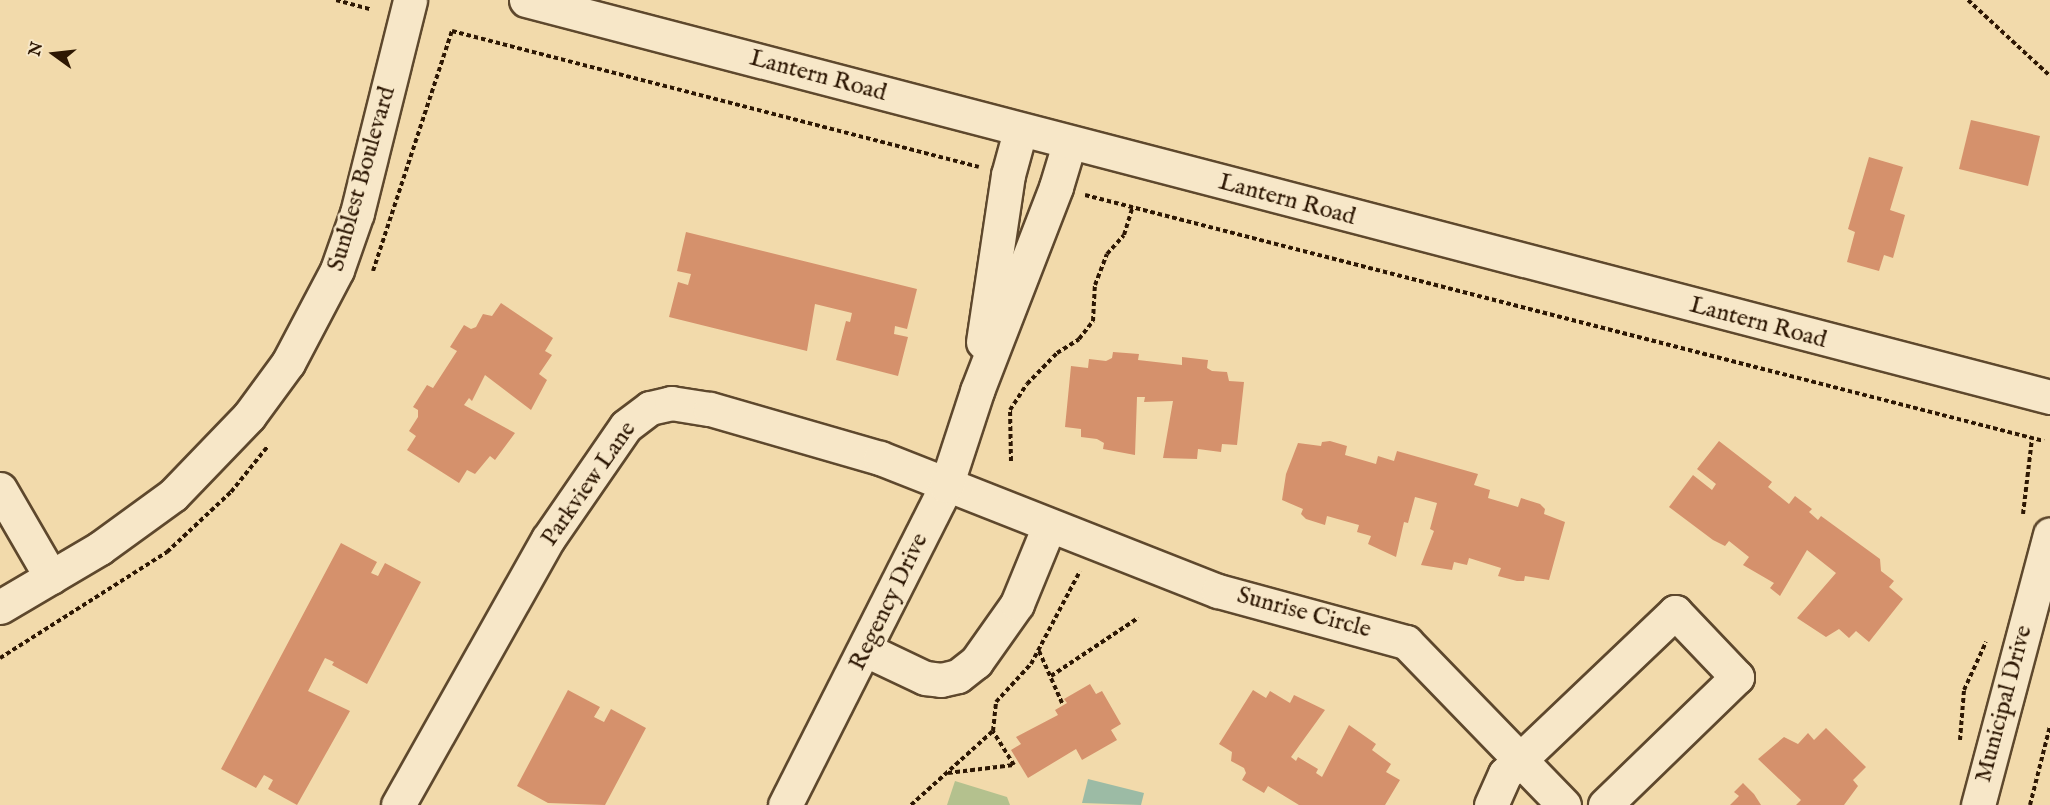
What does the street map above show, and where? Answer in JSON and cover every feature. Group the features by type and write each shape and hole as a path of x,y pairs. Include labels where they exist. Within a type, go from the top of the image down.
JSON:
{"street":[{"name":"Sunblest Boulevard","path":"0,607 100,548 173,495 249,416 288,363 320,306 353,222 410,0"},
{"name":"Lantern Road","path":"526,0 1069,144 2050,397"},
{"name":"Regency Drive","path":"977,392 1008,175 1020,131"},
{"name":"Regency Drive","path":"785,805 866,650 946,486 977,392 1056,187 1069,144"},
{"name":"Parkview Lane","path":"398,805 548,539 626,426 644,411 670,403 710,409 880,458 946,486"},
{"name":"Sunrise Circle","path":"946,486 1218,591 1406,642 1564,805"},
{"path":"0,489 51,577"},
{"path":"866,650 926,678 941,680 958,676 976,662 1017,604 1049,526"},
{"name":"Municipal Drive","path":"1978,805 2050,534"},
{"path":"1491,805 1505,774 1675,612 1737,677 1605,805"}],"path":[{"path":"336,0 370,9"},
{"path":"1968,0 2050,76"},
{"path":"452,31 1008,175"},
{"path":"1056,187 2044,441"},
{"path":"1011,461 1010,410 1027,384 1057,353 1079,339 1093,321 1095,285 1107,254 1124,235 1133,206"},
{"path":"946,773 1014,765 993,731 996,702 1039,651 1092,542"},
{"path":"1051,676 1138,618"},
{"path":"1039,651 1062,703"},
{"path":"2030,805 2050,726"},
{"path":"911,805 993,731"}],"shaded area":[{"path":"1088,779 1144,793 1141,805 1082,803"},
{"path":"955,781 1007,797 1010,805 947,805"}],"building":[{"path":"1971,120 2040,136 2028,186 1959,169"},
{"path":"1869,157 1903,167 1890,210 1905,215 1893,258 1884,255 1879,271 1847,262 1855,232 1848,229"},
{"path":"686,232 917,289 907,329 895,326 894,334 908,337 898,376 836,360 846,321 850,322 852,313 815,304 807,351 669,317 678,282 688,285 691,274 677,271"},
{"path":"501,303 553,338 545,351 552,355 539,374 547,380 531,410 485,375 472,401 469,398 464,405 515,433 495,460 490,456 475,474 467,470 459,483 407,450 416,436 409,431 418,417 418,410 413,407 427,385 433,388 457,351 450,347 464,325 471,329 476,327 483,314 492,316"},
{"path":"1113,352 1139,354 1138,360 1182,365 1182,357 1208,360 1207,368 1212,371 1227,372 1229,381 1244,382 1237,445 1222,444 1221,452 1198,449 1197,459 1163,458 1173,401 1144,402 1145,397 1137,397 1135,455 1103,449 1104,443 1097,439 1081,437 1081,429 1065,427 1071,366 1088,368 1089,359 1106,361 1112,358"},
{"path":"1330,441 1347,446 1345,455 1376,464 1378,456 1394,461 1397,451 1478,474 1474,485 1490,490 1488,498 1518,507 1521,498 1540,504 1545,509 1544,514 1565,522 1549,580 1525,576 1524,581 1517,581 1498,576 1501,568 1469,558 1467,565 1454,562 1452,570 1421,565 1434,531 1430,529 1437,503 1415,497 1408,523 1404,522 1396,557 1368,544 1371,536 1357,532 1359,525 1327,516 1325,525 1306,519 1301,514 1303,509 1282,500 1286,474 1298,443 1321,446 1322,442"},
{"path":"1719,441 1772,482 1768,487 1789,504 1795,496 1812,509 1809,512 1818,520 1821,516 1880,559 1881,571 1894,581 1889,587 1903,599 1869,642 1856,631 1849,638 1839,629 1826,637 1797,618 1836,573 1807,550 1780,596 1770,588 1774,583 1743,565 1749,557 1729,541 1725,546 1713,540 1669,507 1693,475 1712,490 1716,484 1697,469"},
{"path":"341,543 377,562 371,573 378,576 385,563 421,582 367,684 332,665 334,662 325,658 308,691 350,711 297,805 268,789 273,780 264,775 256,788 221,769"},
{"path":"1090,684 1096,694 1102,691 1121,724 1111,730 1117,740 1082,760 1076,749 1028,778 1011,750 1021,744 1016,737 1058,715 1055,710 1067,703 1064,699"},
{"path":"568,690 600,707 594,717 604,722 611,709 646,728 605,805 548,803 517,786"},
{"path":"1253,690 1266,698 1270,691 1290,703 1294,695 1325,710 1291,757 1296,761 1298,757 1318,769 1316,773 1322,777 1349,725 1376,744 1372,750 1391,764 1386,772 1400,780 1385,805 1299,805 1268,786 1264,793 1242,780 1246,773 1244,768 1231,761 1232,752 1219,744"},
{"path":"1826,728 1866,767 1853,780 1858,786 1844,805 1796,805 1801,800 1758,759 1784,737 1798,744 1808,733 1814,740"},
{"path":"1743,783 1761,805 1730,805 1739,796 1734,792"}]}
